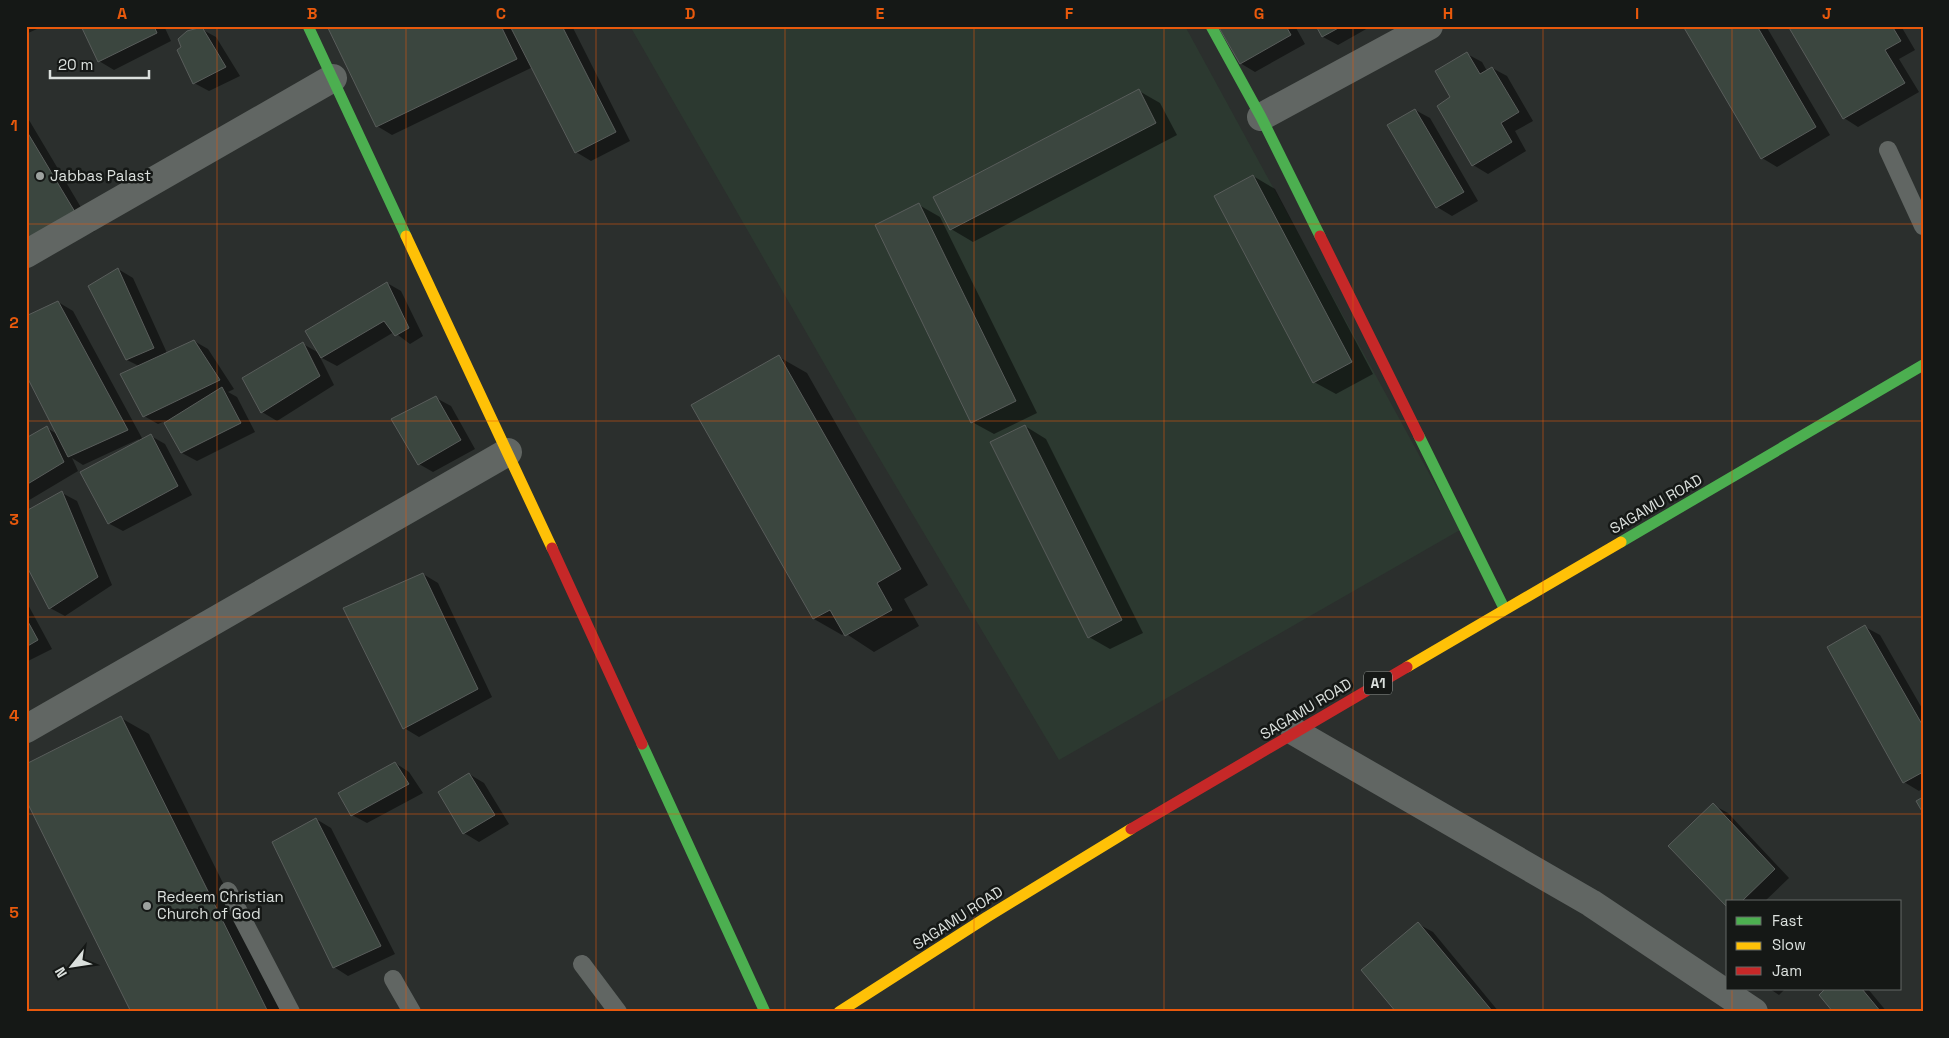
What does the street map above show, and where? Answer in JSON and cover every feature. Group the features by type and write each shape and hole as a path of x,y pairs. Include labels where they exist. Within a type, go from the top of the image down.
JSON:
{"main road":[{"path":"308,26 508,452 757,1009"},
{"path":"1211,26 1260,117 1504,608"},
{"name":"SAGAMU ROAD","path":"839,1012 1036,886 1504,608 1778,452 1923,365"}],"street":[{"path":"1260,117 1429,26"},
{"path":"26,254 333,78"},
{"path":"26,729 508,452"},
{"path":"1295,732 1590,903 1754,1012"}],"lane":[{"path":"1888,150 1923,226"},
{"path":"228,891 291,1012"},
{"path":"582,964 618,1012"},
{"path":"393,979 412,1012"}],"shaded area":[{"path":"630,26 1185,26 1460,530 1059,760 859,424"}],"building":[{"path":"81,26 154,26 157,33 98,62"},
{"path":"327,26 501,26 517,59 376,127"},
{"path":"510,26 562,26 616,132 575,153"},
{"path":"1218,26 1286,26 1291,35 1240,64"},
{"path":"1316,26 1342,26 1322,37"},
{"path":"1683,26 1757,26 1816,127 1761,159"},
{"path":"1788,26 1892,26 1901,41 1885,50 1905,83 1843,119"},
{"path":"202,27 226,67 193,84 177,50 181,47 178,39 187,31"},
{"path":"1467,52 1480,74 1492,67 1519,112 1501,123 1512,142 1472,166 1437,106 1450,97 1435,71"},
{"path":"1139,89 1156,123 950,230 933,197"},
{"path":"1415,109 1464,192 1436,208 1387,125"},
{"name":"Jabbas Palast","path":"26,130 81,222 26,247"},
{"path":"1253,175 1352,362 1313,383 1214,196"},
{"path":"919,203 1016,401 971,423 875,225"},
{"path":"118,268 154,348 126,360 88,286"},
{"path":"387,282 409,328 395,336 384,321 321,358 305,331"},
{"path":"58,301 128,430 68,457 26,375 26,316"},
{"path":"194,340 220,380 143,417 120,374"},
{"path":"303,342 320,376 261,413 242,378"},
{"path":"779,355 901,569 877,583 892,610 845,636 830,610 813,619 691,405"},
{"path":"222,387 241,423 181,453 164,423"},
{"path":"436,396 461,440 418,465 391,419"},
{"path":"1025,425 1122,620 1088,638 990,442"},
{"path":"47,426 64,462 26,485 26,438"},
{"path":"151,434 178,486 108,524 80,472"},
{"path":"62,491 98,577 49,609 26,565 26,511"},
{"path":"423,573 478,689 403,729 343,608"},
{"path":"26,618 38,640 26,647"},
{"path":"1865,625 1923,726 1923,772 1903,783 1827,647"},
{"name":"Redeem Christian Church of God","path":"121,716 268,1012 131,1012 26,800 26,764"},
{"path":"395,762 409,784 351,816 338,793"},
{"path":"469,773 495,815 463,834 438,792"},
{"path":"1923,797 1923,813 1916,801"},
{"path":"1713,803 1775,869 1743,900 1726,900 1726,906 1668,846"},
{"path":"316,818 381,946 333,968 272,842"},
{"path":"1418,922 1493,1012 1396,1012 1361,970"},
{"path":"1824,990 1863,990 1881,1012 1833,1012 1819,995"}],"traffic: fast":[{"path":"308,26 406,236"},
{"path":"1211,26 1261,117 1320,236"},
{"path":"1621,542 1923,365"},
{"path":"1419,436 1504,608"},
{"path":"642,744 765,1012"}],"traffic: slow":[{"path":"406,236 552,548"},
{"path":"1407,667 1621,542"},
{"path":"839,1012 987,917 1131,829"}],"traffic: jam":[{"path":"1320,236 1419,436"},
{"path":"552,548 642,744"},
{"path":"1131,829 1407,667"}],"place":[{"name":"Jabbas Palast","path":"40,176"},
{"name":"Redeem Christian Church of God","path":"147,906"}]}
